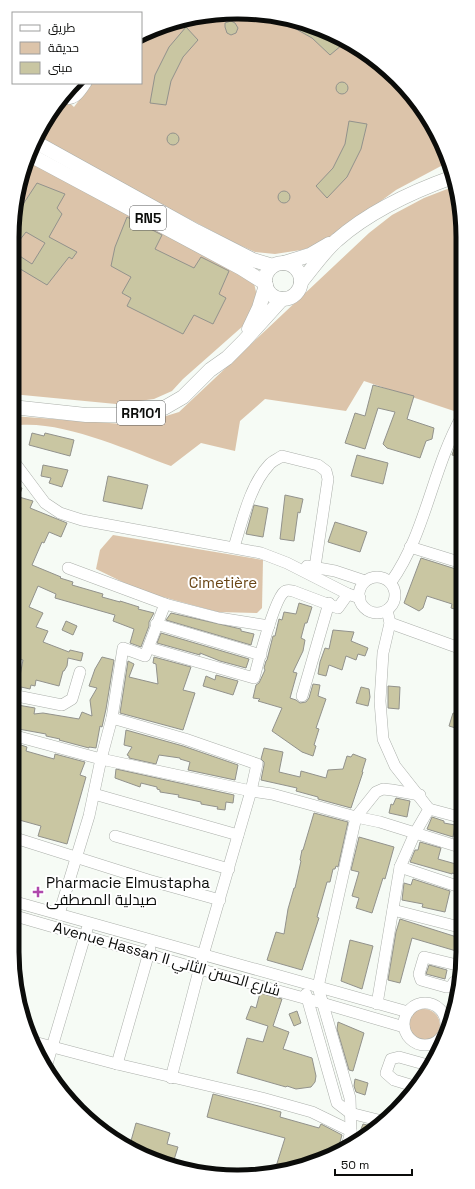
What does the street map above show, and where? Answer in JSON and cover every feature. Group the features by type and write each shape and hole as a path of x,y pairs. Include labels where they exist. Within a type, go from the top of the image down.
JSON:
{"main road":[{"name":"RN5","path":"40,145 193,236 266,284 272,295 282,299"},
{"name":"RN5","path":"35,157 193,236 253,260 295,267 298,271 301,282"},
{"path":"266,284 266,276 268,271 279,265 310,255 336,240 390,203 423,187 448,179"},
{"path":"282,299 293,296 300,288 301,282 336,240"},
{"name":"RR101","path":"244,341 259,308 266,284"},
{"name":"RR101","path":"19,408 94,415 144,413 164,408 183,397 210,370 227,358 282,299"}],"street":[{"path":"69,98 78,94 85,84"},
{"path":"391,582 400,569 410,547 456,434"},
{"path":"234,548 249,499 270,464 282,456 318,465 326,471 328,479 314,567"},
{"path":"19,468 45,503 60,513 82,520 261,553 287,563 348,594 360,598"},
{"path":"410,547 456,561"},
{"path":"287,563 334,571 365,581"},
{"path":"68,568 165,604 219,618 269,626"},
{"path":"374,577 383,578 391,582 395,592 394,602 387,610 373,612 362,604 360,589 365,581 374,577"},
{"path":"149,648 254,678 269,626 280,597 284,592 287,590 338,608 348,594"},
{"path":"59,914 77,857 94,794 101,759 112,718 123,648 145,656 156,624 165,604"},
{"path":"302,696 329,604"},
{"path":"387,610 390,623 383,653 380,701 383,739 395,766 420,795 429,809 456,816"},
{"path":"390,623 456,647"},
{"path":"156,624 261,655"},
{"path":"19,697 62,706 72,699 80,672"},
{"path":"112,718 185,739 257,764 229,869 203,955 171,1078"},
{"path":"19,737 101,759 251,791 272,794 380,822 456,846"},
{"path":"349,1140 351,1131 350,1098 318,987 356,817 376,792 383,789 420,795"},
{"path":"94,794 238,835"},
{"path":"377,1004 400,867 415,833 429,809"},
{"path":"115,836 229,869"},
{"path":"19,839 220,900"},
{"path":"400,867 456,886"},
{"name":"Avenue Hassan II شارع الحسن الثاني","path":"19,903 408,1012"},
{"path":"393,910 456,926"},
{"name":"Avenue Hassan II شارع الحسن الثاني","path":"19,916 199,970 404,1027"},
{"path":"48,1061 88,923"},
{"path":"117,1064 152,941"},
{"path":"454,983 451,987 446,987 421,980 419,974 424,957 456,965"},
{"path":"305,983 306,999 337,1103 350,1113 377,1120"},
{"path":"435,1043 421,1045 415,1043 406,1033 404,1027 405,1019 408,1012 418,1004 431,1004 437,1007 446,1018"},
{"path":"40,1044 171,1078 262,1098 312,1112 351,1131"},
{"path":"411,1085 394,1080 386,1073 391,1059 399,1057 425,1064"}],"green space":[{"path":"223,19 252,19 280,23 308,31 347,48 382,73 411,104 427,128 443,165 396,190 322,244 301,250 275,254 255,252 233,242 42,141 48,128 67,101 74,107 91,84 142,84 142,42 154,36 181,26"},
{"path":"33,161 240,272 254,283 257,303 252,318 183,379 172,391 154,399 116,404 19,395 19,223 26,181"},
{"path":"450,188 456,223 456,408 454,411 364,381 346,411 265,399 240,421 235,451 201,443 171,466 113,444 71,431 50,427 19,426 19,417 137,425 179,412 369,233 392,215 424,198"},
{"name":"Cimetière","path":"113,535 263,560 262,608 257,613 218,612 141,591 96,569 100,550"},
{"path":"421,1009 427,1009 437,1016 440,1025 439,1031 433,1038 427,1041 421,1041 411,1034 408,1028 408,1022 415,1012"}],"building":[{"path":"231,21 235,23 238,28 236,33 231,35 227,33 225,23"},
{"path":"289,25 321,36 341,45 330,55 312,38"},
{"path":"186,27 198,40 183,57 171,81 166,105 150,103 155,75 169,47"},
{"path":"344,82 347,83 347,93 340,94 337,93 336,86 337,83"},
{"path":"349,121 367,124 361,149 347,177 327,198 316,186 333,168 345,144"},
{"path":"175,133 178,134 178,144 171,145 168,144 167,137 168,134"},
{"path":"37,183 65,194 57,208 62,214 49,237 77,252 72,259 69,257 47,285 19,268 19,256 32,264 45,243 26,232 19,241 19,223 21,207"},
{"path":"286,191 289,192 289,202 282,203 279,202 278,195 279,192"},
{"path":"127,217 162,235 155,249 194,268 201,257 229,271 219,294 226,298 213,324 194,315 183,334 127,306 131,298 122,293 131,277 111,266 115,247"},
{"path":"373,385 414,396 407,419 434,428 432,439 426,441 420,458 387,448 383,444 395,412 378,408 365,449 345,443 355,413 365,416"},
{"path":"32,433 44,436 45,433 74,440 70,456 29,445"},
{"path":"456,444 456,456 452,455"},
{"path":"357,455 388,463 383,484 351,476"},
{"path":"43,465 68,470 62,487 49,483 51,478 41,476"},
{"path":"108,476 148,485 142,509 103,501"},
{"path":"19,487 22,488 19,497"},
{"path":"285,495 303,499 300,513 298,512 294,541 280,539"},
{"path":"19,497 33,501 30,508 67,523 61,537 49,532 44,543 42,542 32,565 61,577 60,578 73,582 72,585 103,594 102,597 120,601 139,607 138,609 154,613 149,622 149,626 141,647 130,643 134,629 113,621 115,615 55,598 56,594 38,586 29,607 43,613 36,627 48,631 43,642 69,652 70,650 83,653 81,661 68,658 67,666 63,671 59,686 36,680 35,686 31,685 30,689 21,687 21,690 19,690 19,681 23,660 19,659"},
{"path":"254,505 268,508 263,537 246,534"},
{"path":"335,522 367,532 360,552 328,542"},
{"path":"421,558 456,569 456,609 451,608 452,604 427,596 423,608 419,611 404,603"},
{"path":"299,603 312,607 307,623 305,623 301,638 305,640 303,651 293,672 297,673 290,698 300,703 306,702 309,698 313,684 320,685 318,696 326,699 316,728 319,729 314,745 316,746 313,756 302,752 272,731 282,708 258,701 260,699 253,698 256,685 259,683 265,670 264,668 279,619 282,620 284,612 296,614"},
{"path":"171,613 241,629 241,631 254,634 251,645 166,620"},
{"path":"66,621 77,626 73,635 62,630"},
{"path":"333,630 354,632 351,641 368,648 365,656 358,654 356,660 346,656 342,670 329,665 326,676 318,674 325,648 329,649"},
{"path":"161,633 249,659 246,668 220,661 200,653 200,655 157,643"},
{"path":"102,657 114,660 106,709 102,727 100,726 96,748 89,748 59,740 60,739 46,736 46,734 19,729 19,705 35,708 34,714 43,713 79,719 82,712 92,716 90,700 97,688 89,686 95,669"},
{"path":"154,657 191,667 183,690 195,693 183,730 120,713 128,661 134,664 129,677 158,684 156,664 153,663"},
{"path":"216,675 238,681 233,695 203,686 206,676 215,680"},
{"path":"388,686 400,687 399,709 388,708"},
{"path":"361,687 369,689 370,697 368,706 356,703"},
{"path":"453,713 456,714 456,728 449,726"},
{"path":"126,730 183,746 238,765 235,780 188,770 190,762 180,758 159,755 156,764 129,758 127,755 132,747 124,745"},
{"path":"19,744 27,747 26,751 54,759 55,754 85,762 80,775 86,777 67,844 38,836 41,826 19,820"},
{"path":"264,748 283,752 279,772 300,777 301,771 326,778 328,770 343,769 347,756 351,757 353,754 366,759 351,808 296,791 297,788 261,780 264,762 261,759"},
{"path":"116,769 234,795 233,803 226,802 225,810 217,809 218,807 201,804 201,802 178,797 179,795 160,792 157,787 141,783 140,787 115,778"},
{"path":"396,798 410,801 407,817 389,813 391,804 393,805"},
{"path":"314,813 348,822 338,867 336,866 335,869 333,869 330,882 327,882 317,917 319,918 302,970 267,960 276,932 284,934 288,909 295,888 301,861 302,850"},
{"path":"432,817 444,821 444,823 455,825 453,837 427,829"},
{"path":"359,837 394,847 385,879 383,878 372,913 356,908 359,898 352,896 359,872 351,870"},
{"path":"420,842 441,848 438,859 456,864 456,874 410,862 415,850 418,850"},
{"path":"413,879 450,891 445,912 422,907 423,904 402,900 404,883 411,885"},
{"path":"400,919 456,937 456,951 412,938 400,983 388,980 396,932"},
{"path":"350,940 373,946 362,989 341,981"},
{"path":"429,965 447,970 445,979 426,974"},
{"path":"260,993 282,999 273,1026 289,1032 283,1049 312,1058 316,1076 315,1082 311,1087 296,1089 237,1073 247,1038 263,1042 268,1026 246,1019 251,1006 256,1008"},
{"path":"297,1011 301,1023 294,1026 289,1014"},
{"path":"338,1022 364,1033 353,1071 349,1070 337,1029"},
{"path":"355,1079 368,1083 365,1095 356,1092 354,1086"},
{"path":"213,1094 281,1112 280,1117 319,1128 321,1124 342,1135 339,1145 294,1163 276,1167 285,1138 207,1117"},
{"path":"136,1123 170,1133 167,1144 178,1147 174,1160 131,1142"},
{"path":"363,1124 370,1126 360,1133"}],"place":[{"name":"Pharmacie Elmustapha صيدلية المصطفى","path":"38,892"}]}
